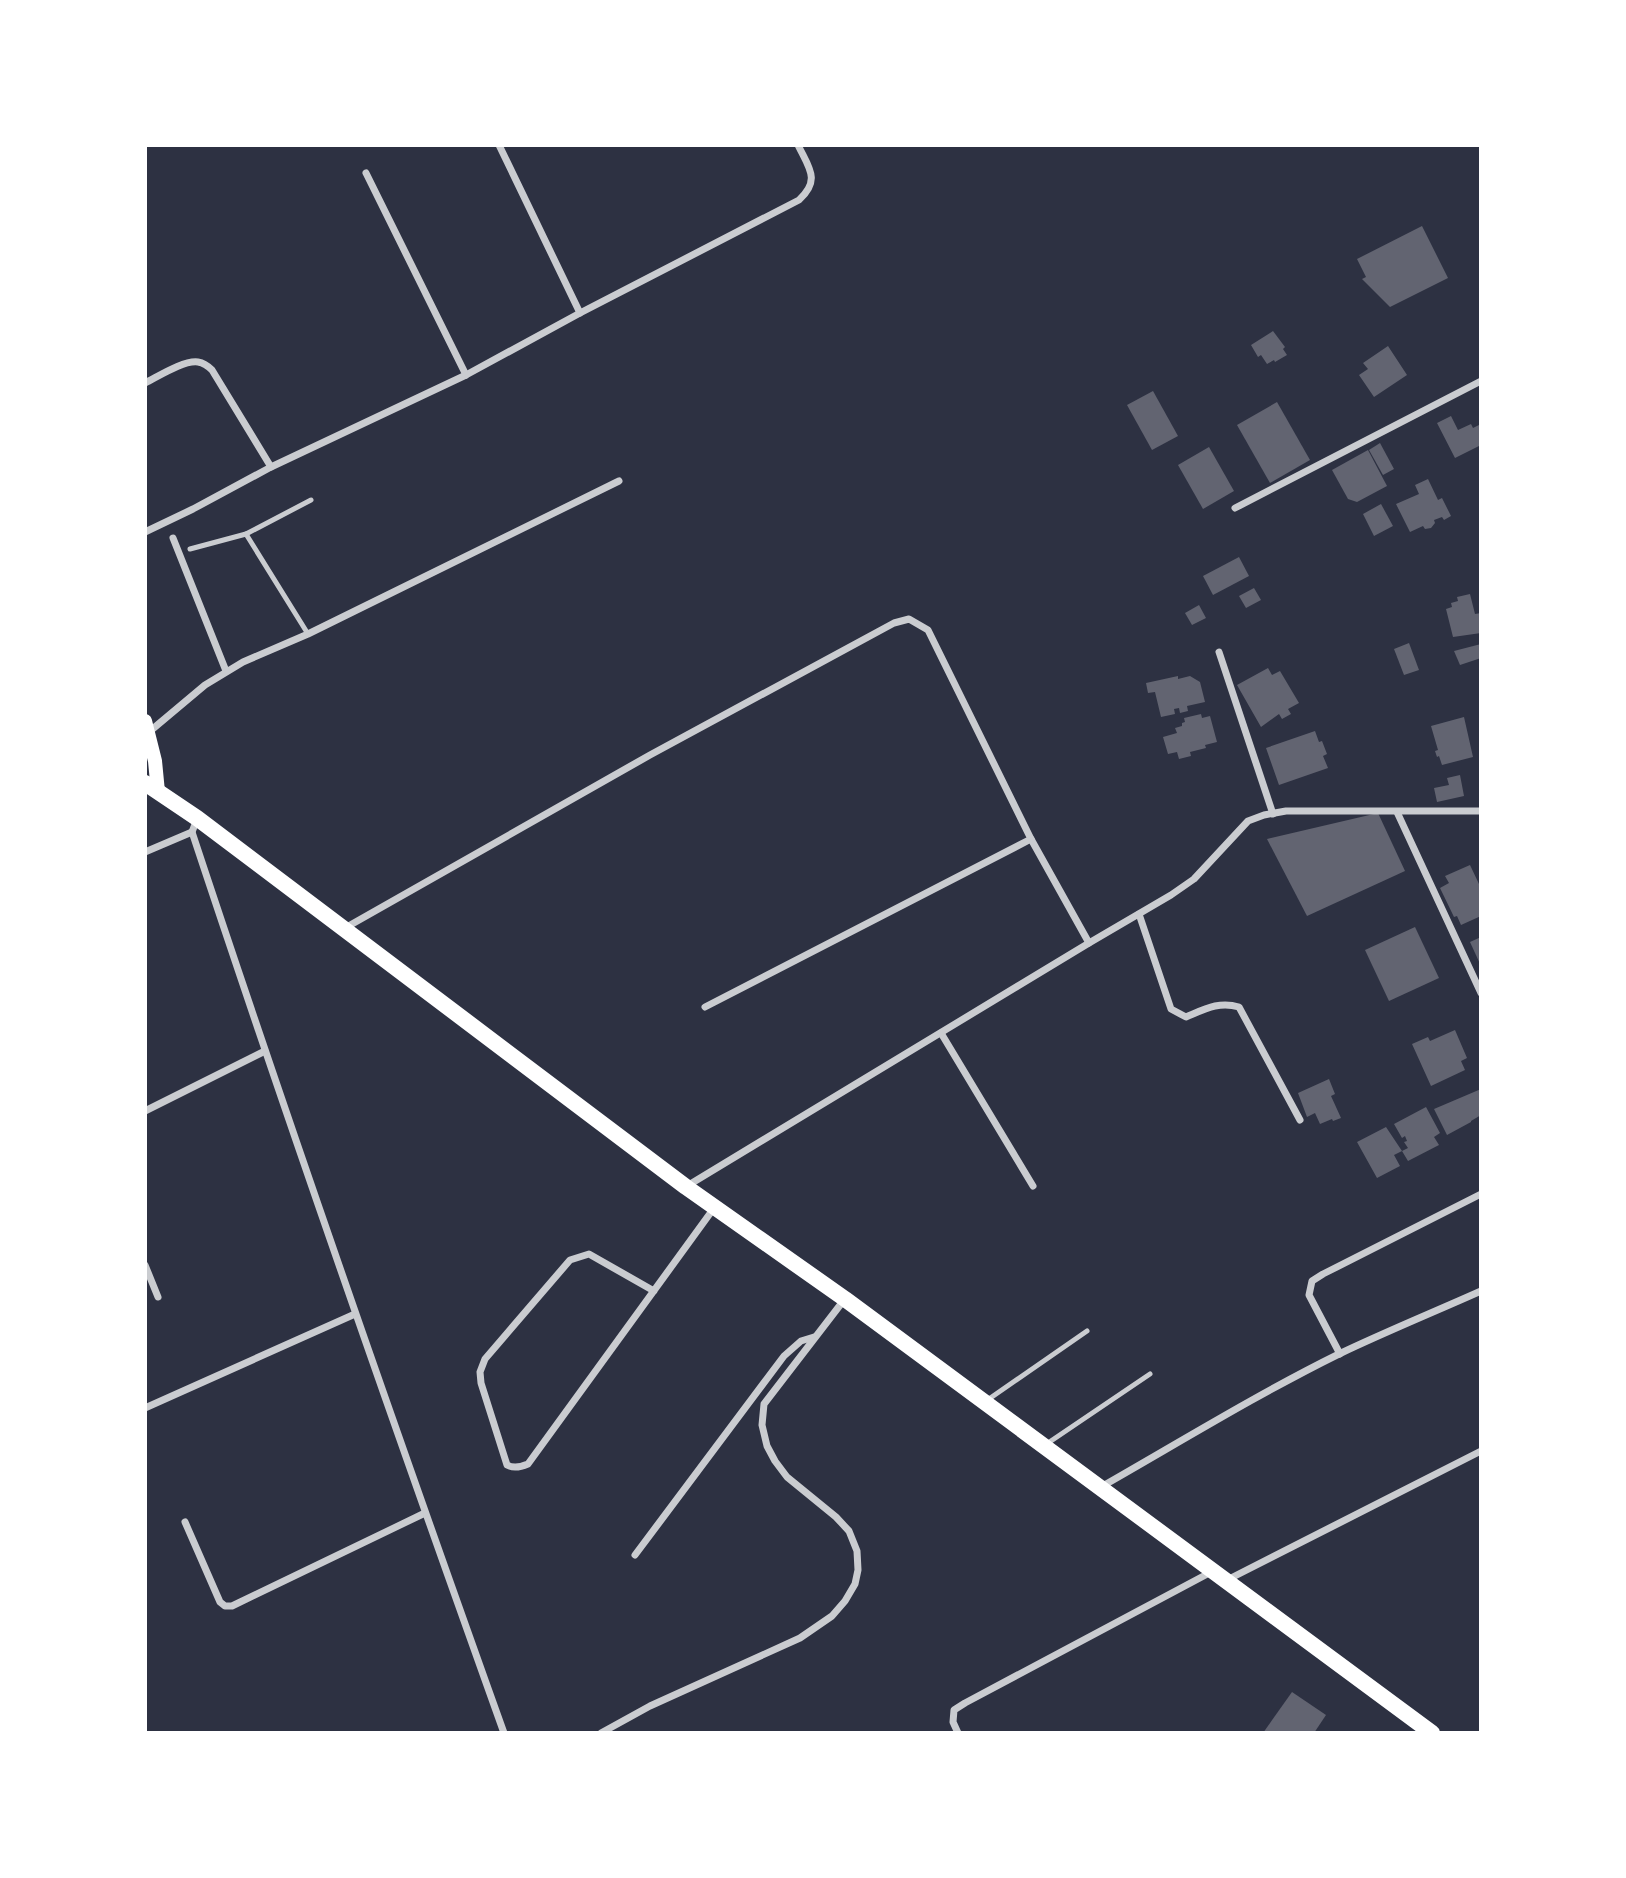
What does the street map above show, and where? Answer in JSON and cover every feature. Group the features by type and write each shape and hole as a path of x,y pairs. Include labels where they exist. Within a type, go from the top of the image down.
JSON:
{"main road":[{"path":"147,727 155,761 151,788 195,825 343,929 686,1187 1044,1445 1220,1576 1413,1727 1432,1733"}],"street":[{"path":"499,145 580,313"},
{"path":"145,532 271,467 466,375 799,200 809,191 813,182 799,145"},
{"path":"366,173 466,375"},
{"path":"145,383 185,364 196,361 205,364 212,370 271,467"},
{"path":"1235,508 1481,381"},
{"path":"147,727 205,685 243,662 308,634 619,481"},
{"path":"173,538 226,671"},
{"path":"343,929 650,755 894,623 909,619 928,630 1031,839 1089,943"},
{"path":"1219,652 1273,814"},
{"path":"686,1187 1139,914 1194,878 1248,821 1286,811 1481,811"},
{"path":"1397,812 1481,993"},
{"path":"145,852 195,825 265,1051 504,1733"},
{"path":"705,1007 1031,839"},
{"path":"1139,914 1171,1009 1186,1017 1215,1006 1228,1004 1239,1007 1300,1120"},
{"path":"941,1033 1033,1186"},
{"path":"145,1111 265,1051"},
{"path":"1340,1354 1309,1295 1312,1281 1481,1194"},
{"path":"654,1291 589,1254 570,1260 493,1349 485,1359 481,1384 507,1465 520,1467 528,1464 654,1291 715,1207"},
{"path":"145,1265 158,1297"},
{"path":"1100,1487 1218,1419 1340,1354 1481,1291"},
{"path":"601,1733 650,1706 800,1638 832,1616 855,1584 858,1570 857,1552 849,1531 787,1477 767,1446 762,1425 764,1404 845,1299"},
{"path":"145,1408 355,1314"},
{"path":"635,1555 784,1356 801,1341 814,1337"},
{"path":"958,1733 953,1722 954,1710 965,1703 1220,1576 1481,1451"},
{"path":"185,1522 220,1602 225,1606 232,1606 425,1513"}],"lane":[{"path":"190,549 246,534 311,500"},
{"path":"246,534 308,634"},
{"path":"985,1402 1087,1331"},
{"path":"1044,1445 1150,1374"}],"building":[{"path":"1422,226 1448,278 1390,307 1362,279 1366,277 1357,259"},
{"path":"1273,331 1285,347 1283,349 1287,355 1267,364 1261,355 1258,357 1251,345"},
{"path":"1388,346 1407,375 1374,397 1359,375 1368,369 1363,363"},
{"path":"1153,391 1178,436 1152,450 1127,405"},
{"path":"1277,402 1310,460 1270,483 1237,425"},
{"path":"1451,416 1458,430 1471,424 1473,428 1481,424 1481,445 1455,458 1437,423"},
{"path":"1380,443 1394,469 1383,475 1369,450"},
{"path":"1209,447 1234,491 1203,509 1178,465"},
{"path":"1368,450 1387,486 1357,502 1348,499 1332,470"},
{"path":"1428,479 1438,500 1442,498 1451,516 1444,520 1442,517 1434,520 1431,528 1425,529 1423,526 1410,532 1396,504 1419,494 1415,485"},
{"path":"1381,504 1393,526 1374,536 1363,514"},
{"path":"1239,557 1249,576 1213,595 1203,576"},
{"path":"1254,588 1261,600 1246,608 1239,596"},
{"path":"1470,594 1475,614 1481,613 1481,633 1453,637 1446,609 1452,607 1451,603 1458,601 1457,597"},
{"path":"1199,605 1206,618 1192,625 1185,613"},
{"path":"1409,643 1419,670 1404,675 1394,649"},
{"path":"1481,644 1481,658 1460,665 1454,651"},
{"path":"1268,668 1272,675 1280,671 1299,703 1288,709 1291,714 1282,719 1279,714 1261,727 1237,685"},
{"path":"1178,676 1178,679 1190,676 1200,682 1205,702 1187,706 1188,711 1180,713 1179,708 1174,709 1175,714 1161,717 1155,692 1148,693 1146,683"},
{"path":"1201,714 1202,718 1210,716 1217,742 1190,752 1191,756 1179,759 1177,752 1168,754 1163,737 1177,733 1175,728 1182,726 1184,718"},
{"path":"1464,717 1473,757 1442,765 1435,751 1438,750 1431,726"},
{"path":"1315,731 1327,754 1323,756 1328,768 1279,785 1266,748"},
{"path":"1460,775 1464,796 1437,802 1434,788 1449,785 1447,778"},
{"path":"1378,813 1405,871 1307,916 1267,839"},
{"path":"1470,865 1479,884 1481,883 1481,916 1461,925 1457,916 1454,917 1440,888 1449,883 1445,876"},
{"path":"1415,927 1439,978 1389,1001 1365,950"},
{"path":"1481,937 1481,966 1470,942"},
{"path":"1455,1030 1467,1058 1461,1061 1465,1070 1431,1086 1412,1044 1428,1037 1430,1041"},
{"path":"1329,1079 1335,1094 1331,1096 1341,1118 1320,1124 1315,1113 1307,1117 1298,1093"},
{"path":"1481,1089 1481,1115 1447,1135 1434,1109"},
{"path":"1426,1107 1440,1133 1434,1137 1439,1145 1408,1161 1402,1151 1408,1148 1404,1142 1407,1141 1405,1136 1402,1138 1394,1124"},
{"path":"1386,1127 1402,1151 1394,1155 1400,1166 1377,1178 1357,1142"},
{"path":"1292,1692 1326,1715 1314,1733 1263,1733"}]}
